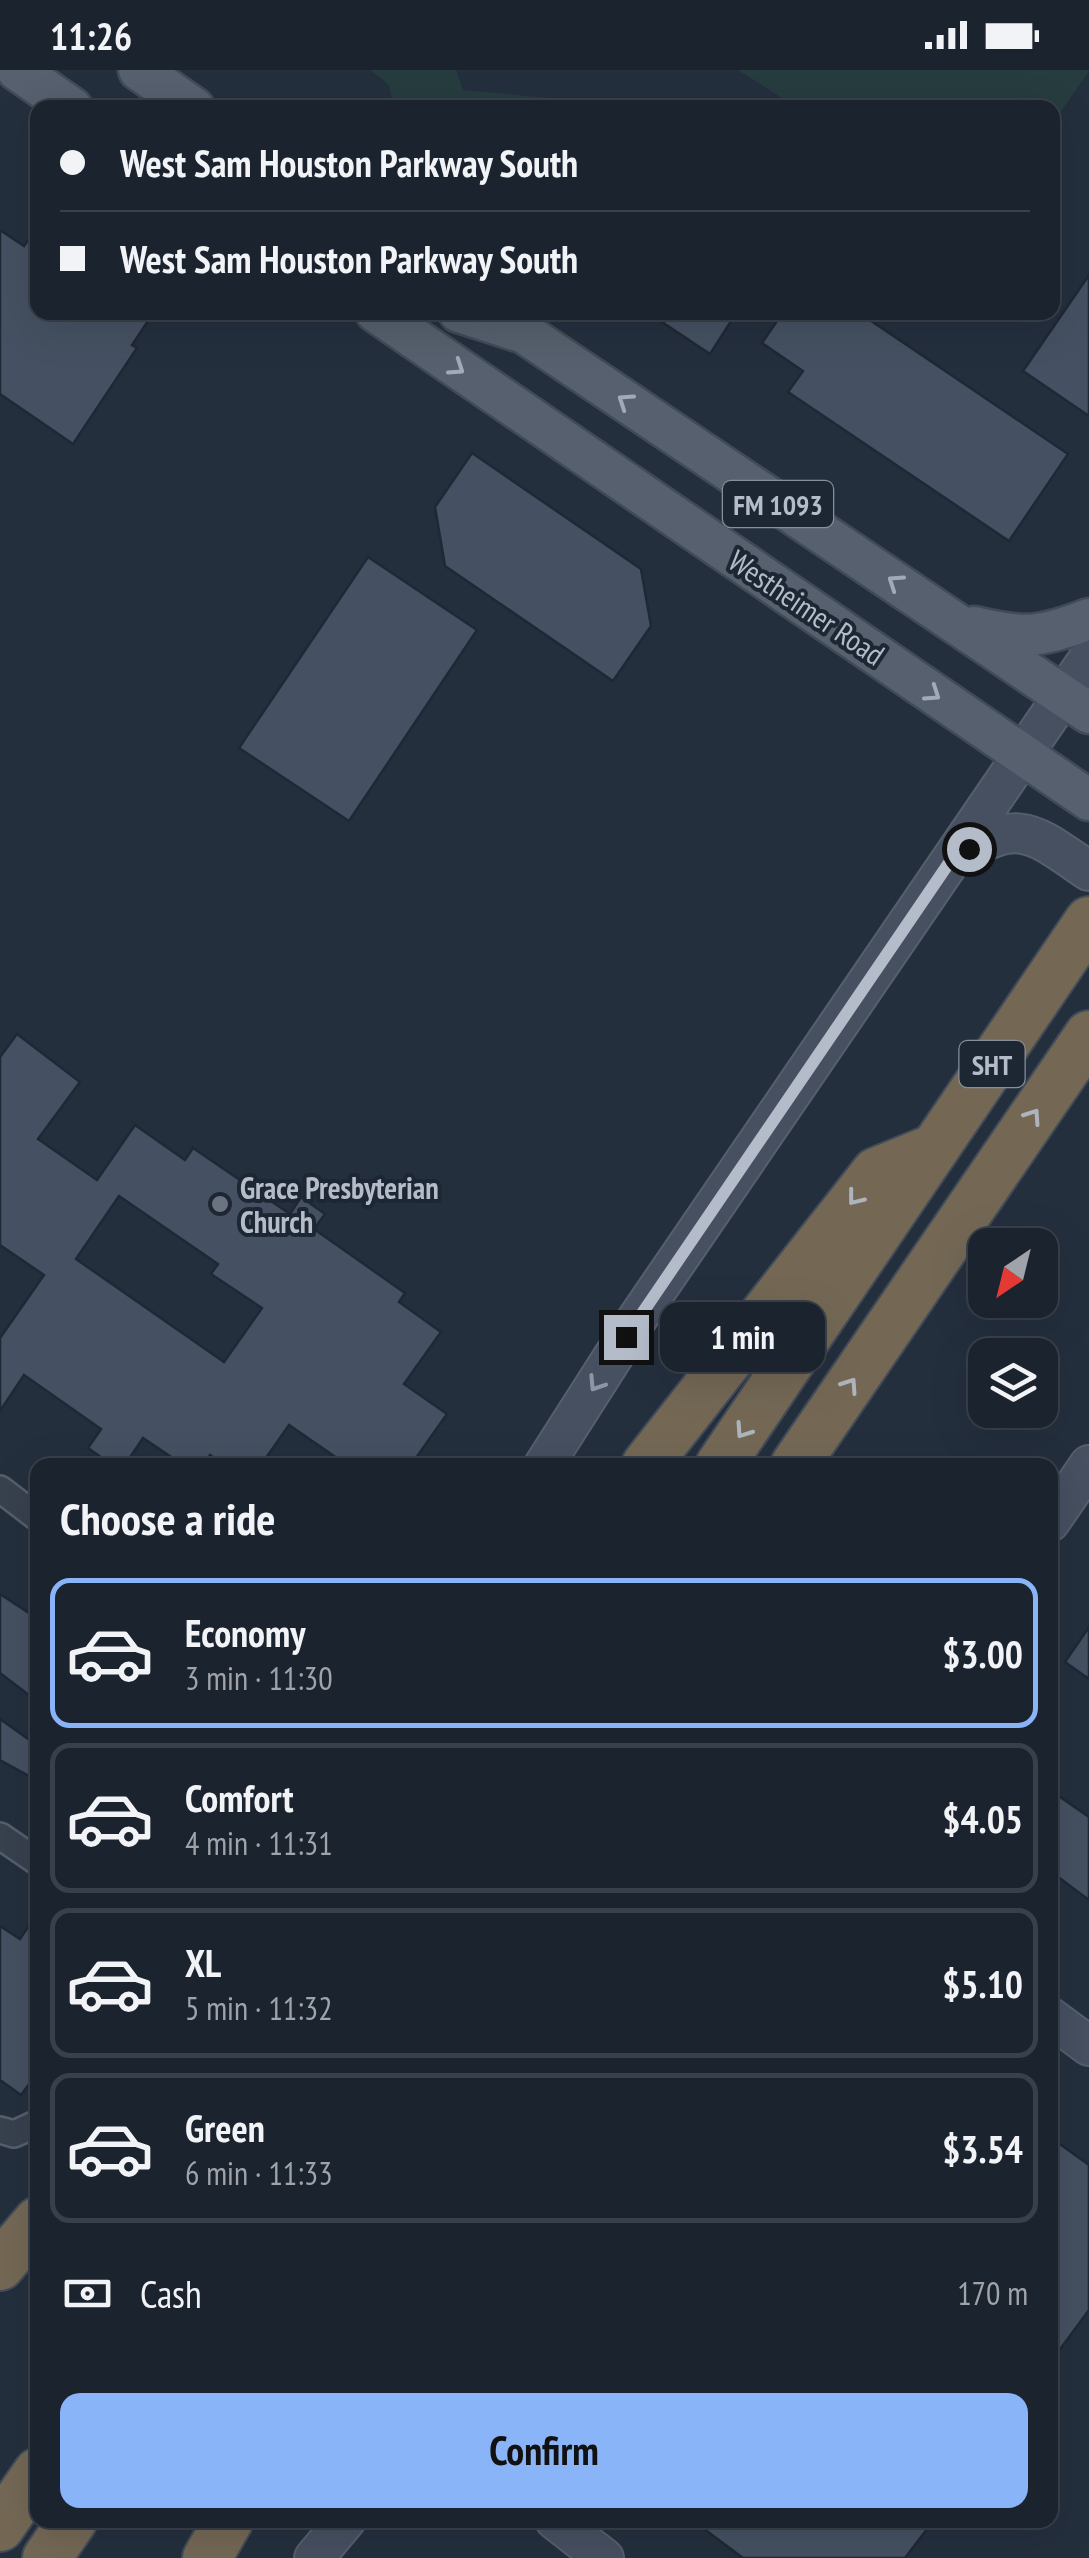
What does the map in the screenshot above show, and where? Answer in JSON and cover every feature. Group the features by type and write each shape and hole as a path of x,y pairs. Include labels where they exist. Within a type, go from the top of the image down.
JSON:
{"highway":[{"name":"SHT","path":"725,1458 1089,921"},
{"name":"SHT","path":"800,1458 1086,1039"},
{"path":"651,1458 876,1172 936,1148"},
{"path":"0,2266 30,2230"},
{"path":"0,2528 30,2484"},
{"path":"47,2558 68,2528"},
{"path":"207,2558 224,2528"}],"main road":[{"path":"18,70 61,100"},
{"path":"138,70 182,100"},
{"name":"Westheimer Road","path":"388,320 1089,800"},
{"name":"FM 1093","path":"507,323 1076,704"},
{"path":"956,622 1017,637 1089,620"},
{"path":"548,1458 639,1316 1022,755 1076,704 1089,658"},
{"path":"951,860 987,838 1018,830 1040,838 1089,871"},
{"path":"1058,1510 1089,1464"},
{"path":"1058,2022 1089,2046"},
{"path":"0,2258 30,2215"},
{"path":"314,2558 339,2528"},
{"path":"565,2528 604,2558"}],"street":[{"path":"0,1489 30,1512"},
{"path":"0,1836 30,1857"},
{"path":"0,2130 14,2134 30,2127"}],"green space":[{"path":"370,70 456,70 463,90 572,100 392,100 389,85"},
{"path":"738,70 1089,70 1060,113 1060,100 785,100"}],"building":[{"path":"0,230 24,246 30,237 30,320 149,320 132,345 137,348 73,444 0,394"},
{"path":"1089,275 1089,416 1023,371"},
{"path":"659,320 732,320 710,354"},
{"path":"778,320 870,320 1068,454 1009,541 788,392 803,371 762,343"},
{"path":"472,453 641,569 651,626 613,681 445,566 435,507"},
{"path":"368,557 477,630 349,821 239,748"},
{"path":"17,1034 80,1082 38,1139 97,1180 135,1125 185,1160 193,1148 290,1214 301,1197 325,1214 314,1229 405,1293 399,1302 441,1332 404,1384 447,1414 416,1458 337,1458 289,1425 266,1458 173,1458 143,1438 130,1458 102,1458 88,1448 101,1429 24,1375 0,1411 0,1338 44,1275 0,1245 0,1057","holes":["119,1196 218,1264 211,1274 262,1308 224,1362 76,1259"]},
{"path":"0,1594 30,1614 30,1696 0,1673"},
{"path":"1089,1627 1089,1679 1065,1662"},
{"path":"0,1719 30,1740 30,1777 0,1760"},
{"path":"1058,1796 1089,1817 1089,1900 1058,1877"},
{"path":"30,1924 30,2083 21,2095 0,2080 0,1926 20,1939"},
{"path":"1058,2143 1089,2165 1089,2310 1058,2352"},
{"path":"703,2528 928,2528 905,2558 743,2558"}],"place":[{"name":"Grace Presbyterian Church","path":"220,1204"}],"route":[{"path":"626,1337 951,860 969,849"}]}
